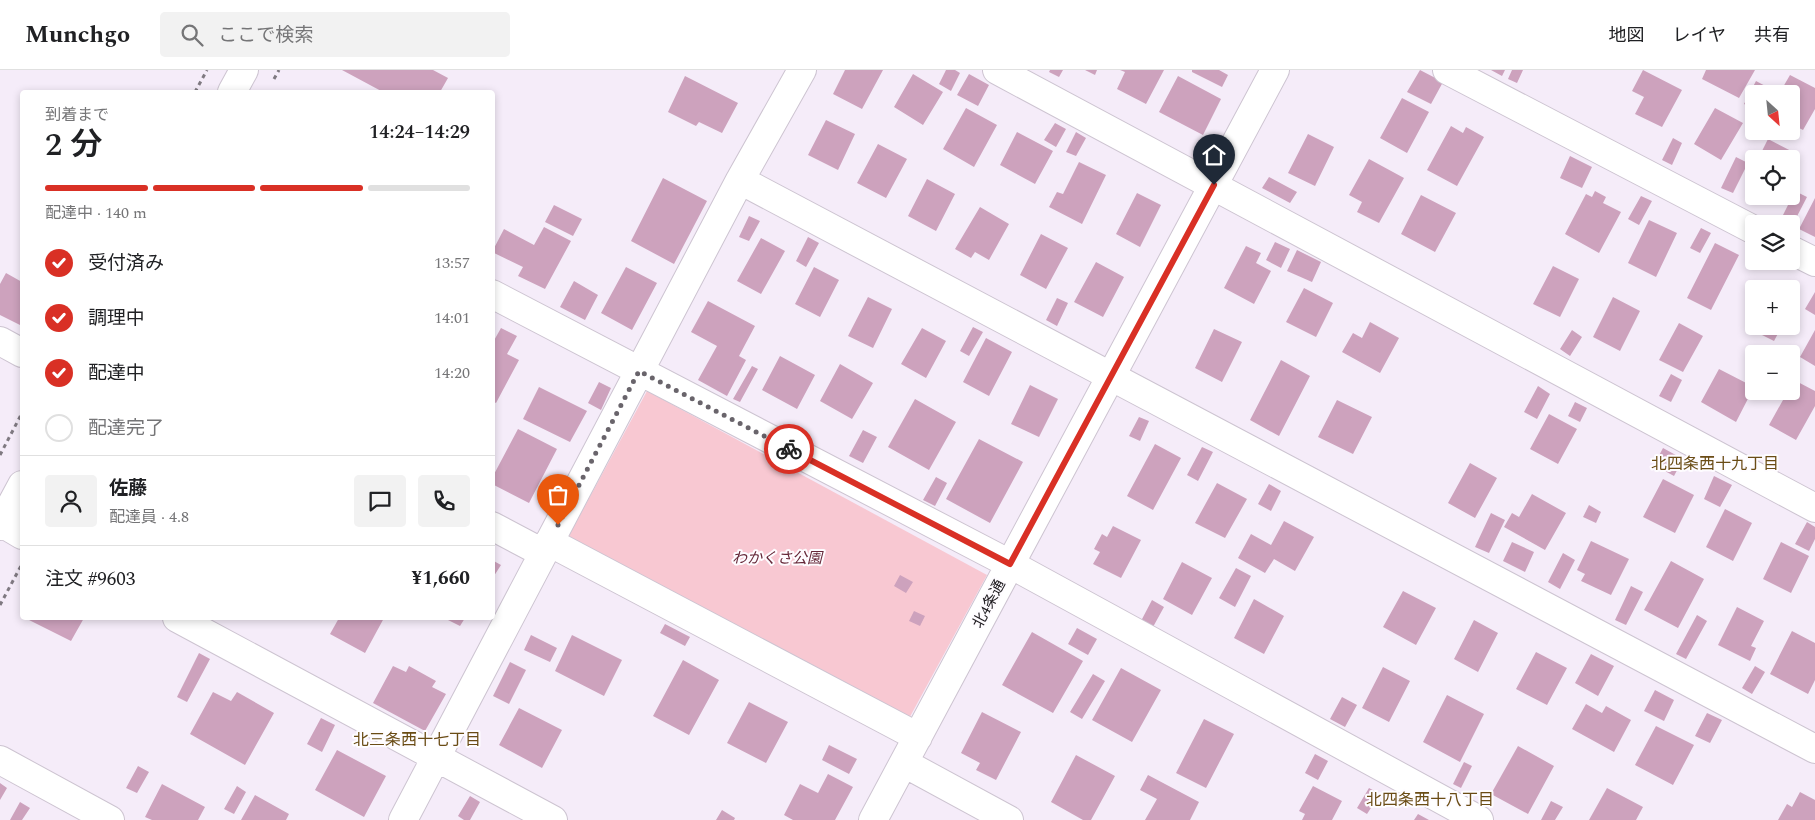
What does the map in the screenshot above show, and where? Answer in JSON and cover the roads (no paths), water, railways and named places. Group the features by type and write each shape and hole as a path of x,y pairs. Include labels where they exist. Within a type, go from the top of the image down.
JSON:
{"street":[{"path":"233,90 244,70"},
{"path":"403,820 740,180 802,70"},
{"path":"997,70 1815,508"},
{"name":"北4条通","path":"873,820 1275,70"},
{"path":"1447,70 1745,225"},
{"path":"740,180 1815,749"},
{"path":"1800,254 1815,262"},
{"path":"495,296 1010,564 1479,820"},
{"path":"0,341 20,352"},
{"path":"8,528 20,491"},
{"path":"495,527 546,548 918,737"},
{"path":"181,620 554,820"},
{"path":"0,760 110,820"},
{"path":"904,763 1009,820"}],"district":[{"name":"北四条西十九丁目","path":"1715,464"},
{"name":"北三条西十七丁目","path":"417,740"},
{"name":"北四条西十八丁目","path":"1430,800"}],"park label":[{"name":"わかくさ公園","path":"777,558"}]}
